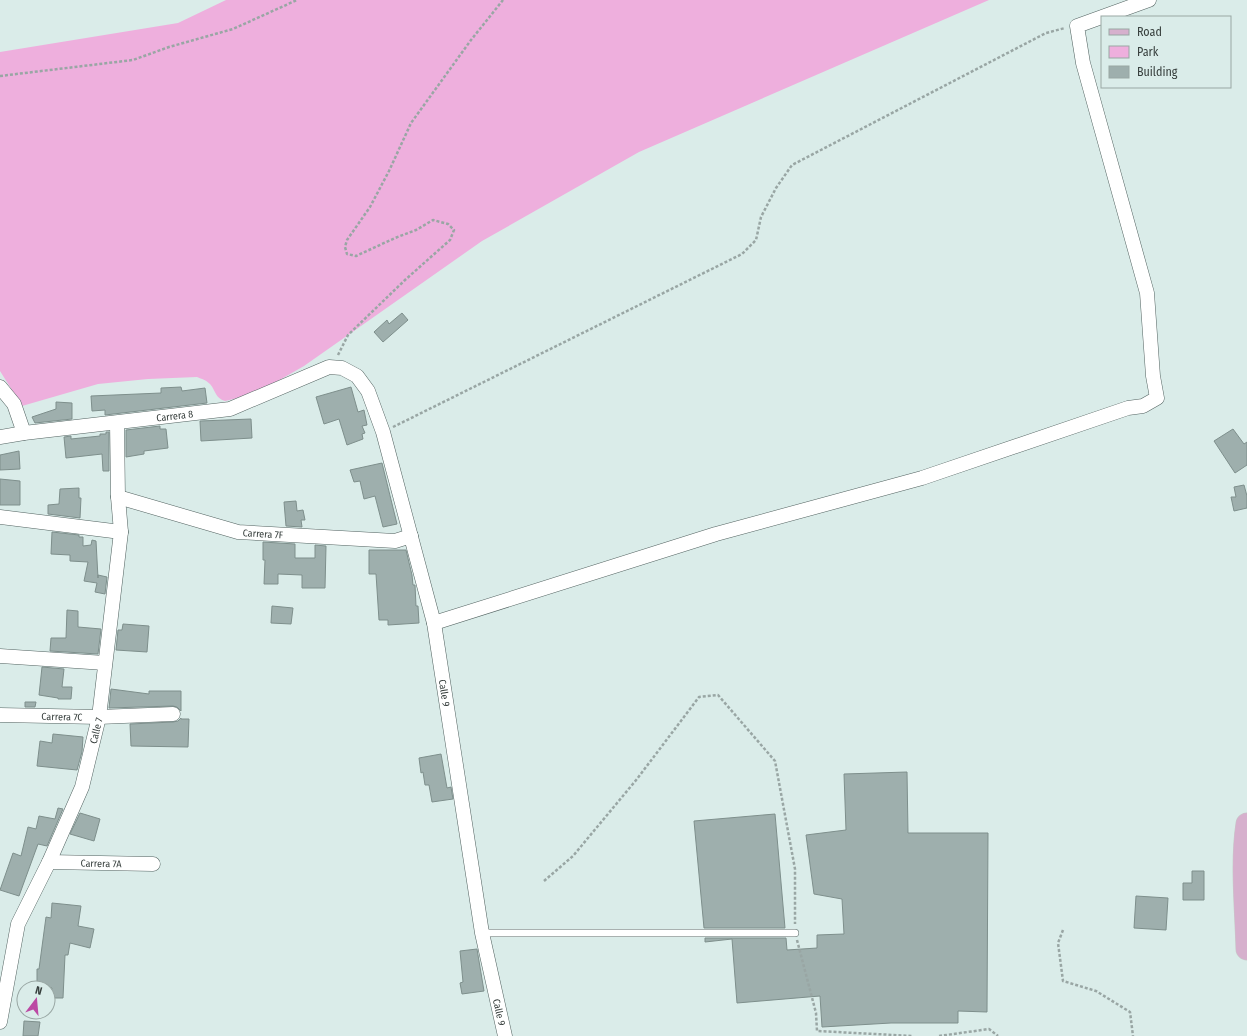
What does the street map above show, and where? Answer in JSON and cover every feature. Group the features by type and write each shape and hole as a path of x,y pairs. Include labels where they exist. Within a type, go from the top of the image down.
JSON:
{"main road":[{"path":"1247,824 1245,835 1247,949"}],"street":[{"path":"1105,16 1149,0"},
{"path":"434,623 716,534 922,478 1128,408 1143,406 1157,398 1153,376 1147,293 1083,63 1077,26 1101,17"},
{"name":"Carrera 8","path":"0,438 24,433 230,409 336,367"},
{"name":"Calle 9","path":"336,367 357,376 368,391 383,432 434,623 482,933 505,1036"},
{"path":"0,387 14,404 24,433"},
{"name":"Calle 7","path":"0,1022 5,966 18,924 49,862 82,787 99,717 120,532 117,423"},
{"name":"Carrera 7F","path":"118,497 238,532 395,541 411,536"},
{"path":"0,517 120,532"},
{"path":"0,656 105,663"},
{"name":"Carrera 7C","path":"0,715 99,717 173,714"},
{"name":"Carrera 7A","path":"49,862 153,864"}],"lane":[{"path":"482,933 795,933"}],"path":[{"path":"0,76 133,60 169,47 233,29 297,0"},
{"path":"336,367 337,357 348,335 405,280 450,240 454,230 448,224 433,220 356,256 347,254 345,247 350,235 370,207 389,171 411,123 471,40 503,0"},
{"path":"383,432 742,254 756,240 761,217 776,188 792,165 1046,33 1077,26"},
{"path":"544,881 573,856 637,779 699,697 718,695 775,761 795,869 795,933 816,1013 817,1031 913,1036"},
{"path":"1063,930 1058,943 1063,981 1096,991 1130,1012 1133,1036"},
{"path":"939,1036 989,1029 998,1036"}],"green space":[{"path":"226,0 989,0 639,152 482,241 304,366 255,394 225,401 217,396 208,383 197,377 148,379 98,384 22,406 0,371 0,52 178,23"}],"building":[{"path":"402,313 408,320 383,342 374,332 387,320 389,324"},
{"path":"181,387 182,391 205,388 207,403 105,415 105,410 92,411 91,396 161,393 161,388"},
{"path":"351,387 358,412 364,410 367,425 362,426 365,433 362,434 363,439 347,445 339,419 324,424 316,397"},
{"path":"56,402 72,403 72,419 35,423 32,417 56,409"},
{"path":"251,419 252,438 201,441 200,421"},
{"path":"160,426 160,429 166,429 168,448 144,451 144,454 126,457 126,430"},
{"path":"1233,429 1244,444 1247,442 1247,465 1235,473 1214,441"},
{"path":"106,432 109,432 109,471 103,471 102,454 66,458 64,437 71,436 71,439 100,436 100,434 106,434"},
{"path":"19,451 20,469 0,470 0,455"},
{"path":"382,463 397,524 383,527 375,496 364,499 360,481 354,482 350,470"},
{"path":"0,479 20,481 20,505 0,505"},
{"path":"1244,485 1247,496 1247,508 1234,511 1231,497 1236,497 1234,487"},
{"path":"79,488 79,498 81,498 80,518 48,514 48,505 59,504 60,489"},
{"path":"296,501 297,511 303,510 305,520 301,520 302,527 286,526 284,502"},
{"path":"52,532 79,535 79,537 83,537 83,546 91,545 92,540 96,541 98,578 98,575 107,577 105,594 95,592 97,583 84,581 88,562 70,561 70,555 51,554"},
{"path":"263,542 295,544 295,558 315,558 315,545 326,546 325,588 302,588 302,575 278,574 278,584 264,584 265,560 263,560"},
{"path":"369,550 406,550 413,585 415,585 416,606 418,606 419,623 388,625 388,620 379,620 376,574 369,574"},
{"path":"272,606 293,608 291,624 271,623"},
{"path":"67,610 78,611 78,627 101,629 98,654 50,651 51,638 66,638"},
{"path":"123,624 149,626 147,652 116,650 118,630 122,630"},
{"path":"42,667 64,669 62,687 72,687 71,699 58,699 39,695"},
{"path":"111,689 149,694 149,691 181,691 181,711 177,707 173,706 109,708"},
{"path":"25,702 36,702 35,707 25,707"},
{"path":"181,718 189,719 188,747 131,746 130,724 173,722 178,721"},
{"path":"53,734 83,737 82,752 77,770 37,766 40,741 52,743"},
{"path":"441,754 447,788 451,787 453,799 432,802 429,785 425,785 423,772 421,773 419,758"},
{"path":"907,772 908,833 988,833 987,1012 958,1011 958,1023 891,1023 822,1027 820,996 737,1003 732,939 705,942 705,938 786,938 787,950 817,948 817,935 844,934 842,899 814,894 806,835 846,830 844,774"},
{"path":"58,808 63,809 47,846 38,844 19,896 0,890 13,853 21,856 28,827 36,829 39,816 55,819"},
{"path":"80,813 100,819 94,841 70,834"},
{"path":"775,814 785,928 704,928 694,821"},
{"path":"1192,871 1204,871 1204,900 1183,900 1183,883 1192,883"},
{"path":"1136,896 1168,898 1166,930 1134,928"},
{"path":"52,903 81,906 78,926 94,929 90,948 70,943 68,955 65,955 63,998 56,998 56,980 37,980 37,969 39,969 46,917 51,918"},
{"path":"477,949 484,991 462,994 460,983 463,982 460,951"},
{"path":"24,1021 40,1022 38,1036 23,1036"}]}
